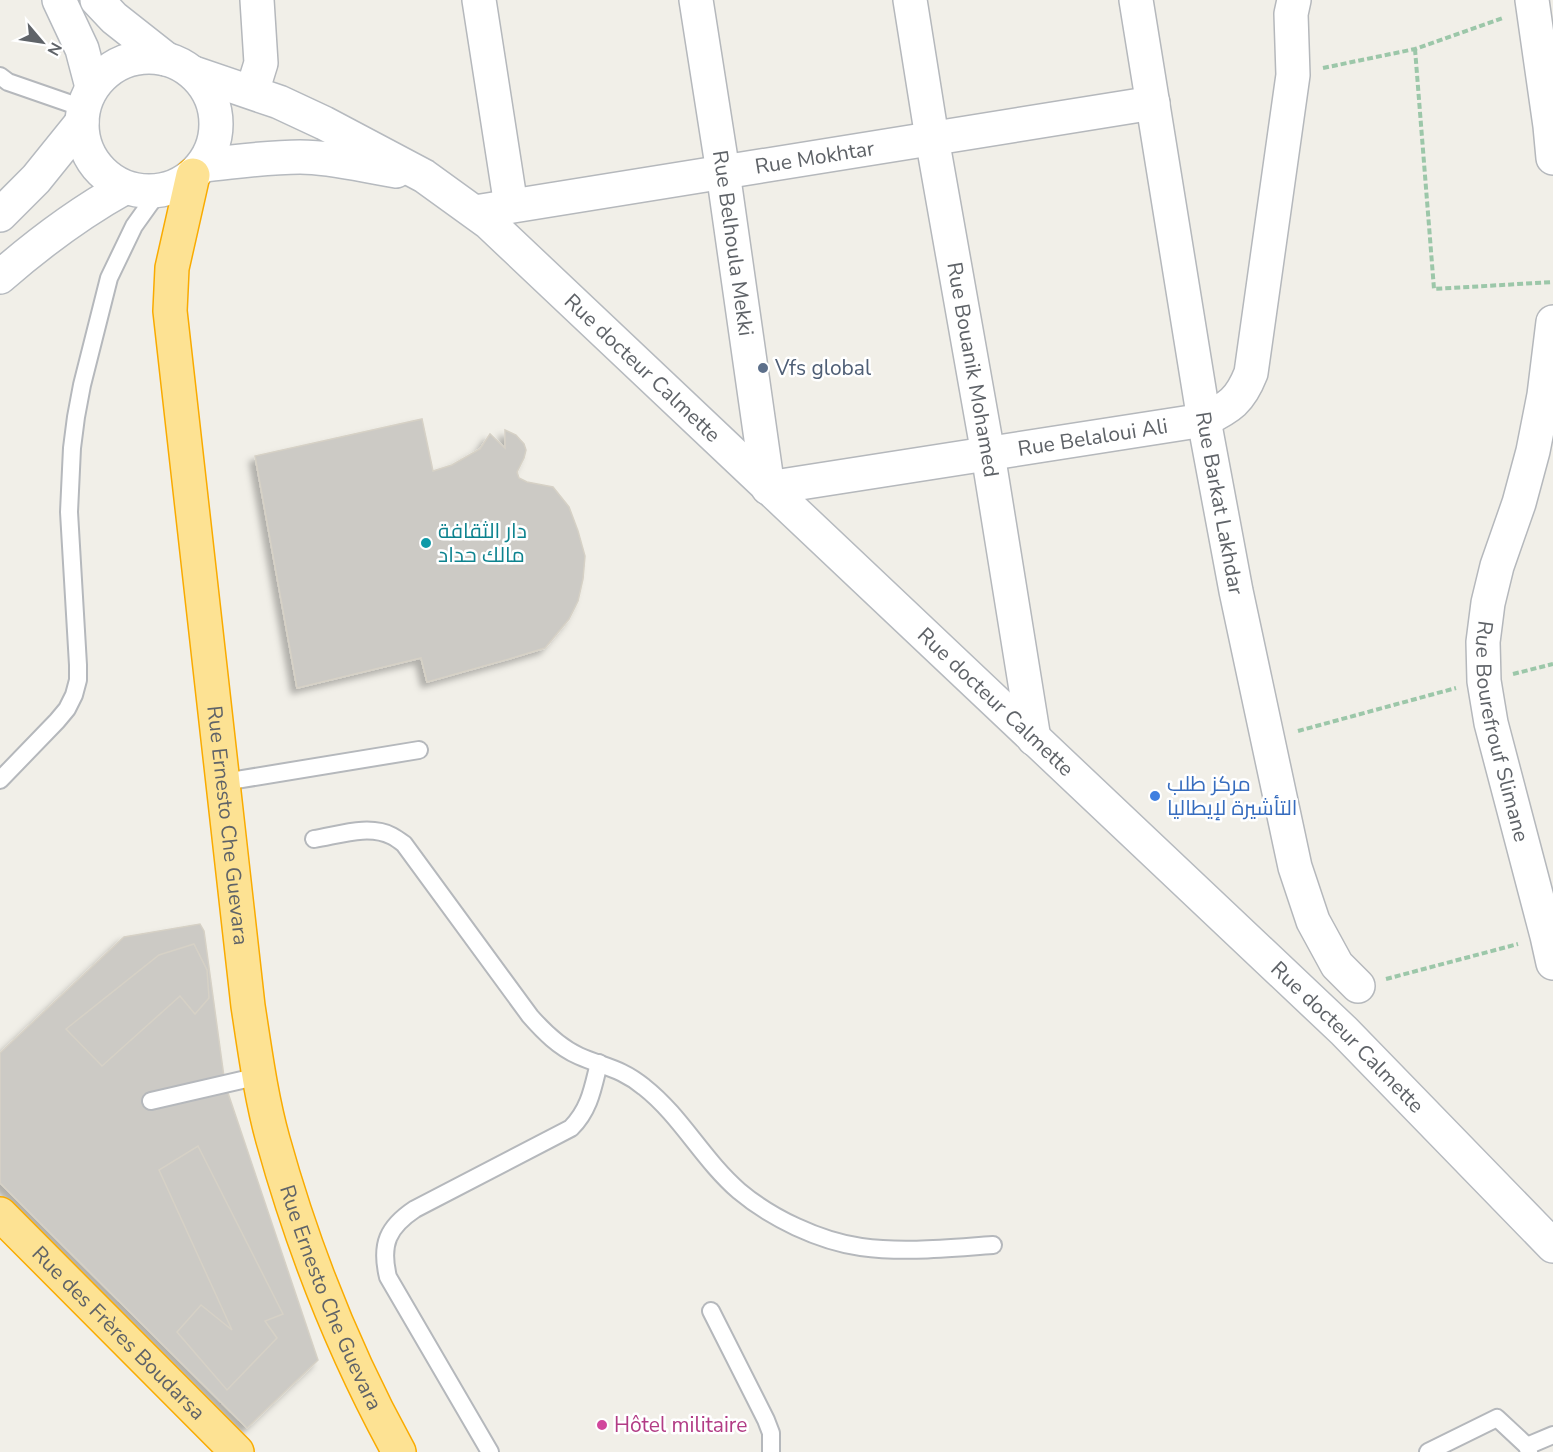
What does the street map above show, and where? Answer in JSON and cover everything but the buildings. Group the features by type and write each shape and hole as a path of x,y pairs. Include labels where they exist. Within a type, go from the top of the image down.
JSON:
{"highway":[{"name":"Rue Ernesto Che Guevara","path":"198,170 172,268 170,311 248,1006 259,1076 273,1139 312,1265 356,1366 399,1452"},
{"name":"Rue des Frères Boudarsa","path":"0,1214 237,1452"}],"street":[{"path":"59,0 82,49 86,106 81,131 87,153 100,172 124,188 146,192 165,191 198,170 212,147 217,128 215,107 207,88 114,18 97,0"},
{"path":"252,92 261,63 257,0"},
{"path":"478,0 511,206"},
{"name":"Rue Belhoula Mekki","path":"696,0 768,488"},
{"name":"Rue Bouanik Mohamed","path":"910,0 988,453 1034,739"},
{"name":"Rue Barkat Lakhdar","path":"1136,0 1204,420 1236,591 1295,867 1313,921 1337,965 1358,986"},
{"path":"1533,4 1553,158"},
{"path":"1204,420 1228,408 1245,387 1251,373 1293,75 1295,5"},
{"path":"0,215 36,178 108,70 129,59 152,56 180,66"},
{"name":"Rue docteur Calmette","path":"180,66 279,102 324,123 424,176 489,223 1344,1031 1553,1246"},
{"name":"Rue Mokhtar","path":"475,212 1153,103"},
{"name":"Rue docteur Calmette","path":"198,170 273,158 302,157 333,160 424,176"},
{"path":"0,277 52,233 124,188"},
{"name":"Rue Bourefrouf Slimane","path":"1550,950 1491,723 1484,681 1483,642 1488,603 1497,566 1519,503 1533,451 1544,395 1553,322"},
{"name":"Rue Belaloui Ali","path":"768,488 1204,420"}],"lane":[{"path":"0,76 8,82 86,106"},
{"path":"0,780 57,721 67,709 74,695 78,680 78,665 69,512 76,417 109,278 134,226 159,191"},
{"path":"224,782 419,750"},
{"path":"314,839 379,831 393,836 404,844 544,1032 560,1046 579,1056 619,1070 636,1080 652,1093 707,1158 738,1190 775,1216 816,1236 860,1247 905,1250 993,1245"},
{"path":"490,1452 388,1277 384,1261 386,1245 392,1230 402,1218 416,1209 571,1128 586,1111 599,1063"},
{"path":"151,1101 259,1076"},
{"path":"711,1311 766,1420 771,1434 771,1452"},
{"path":"1428,1452 1497,1418 1528,1449 1553,1435"}],"path":[{"path":"1293,75 1415,49 1533,4"},
{"path":"1415,49 1434,289 1553,282"},
{"path":"1268,739 1553,664"},
{"path":"1358,986 1550,950"}],"place":[{"name":"Vfs global","path":"763,368"},
{"name":"دار الثقافة مالك حداد","path":"426,543"},
{"name":"مركز طلب التأشيرة لإيطاليا","path":"1155,796"},
{"name":"Hôtel militaire","path":"602,1425"}]}
